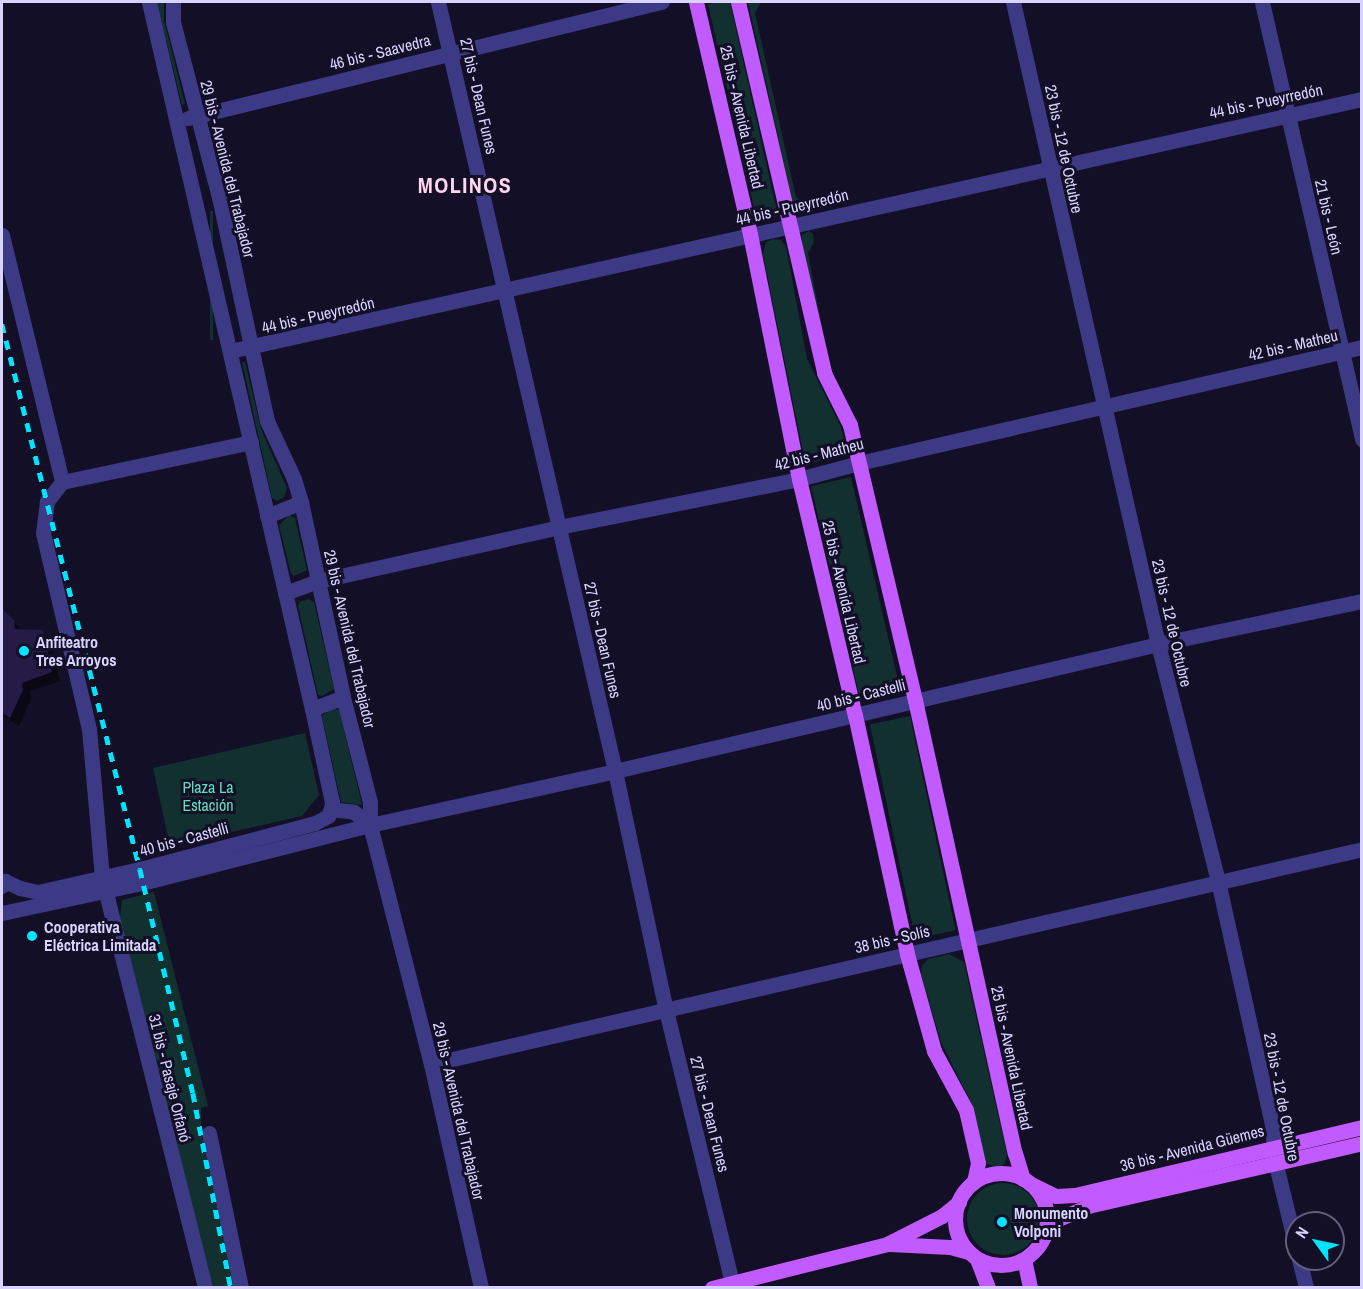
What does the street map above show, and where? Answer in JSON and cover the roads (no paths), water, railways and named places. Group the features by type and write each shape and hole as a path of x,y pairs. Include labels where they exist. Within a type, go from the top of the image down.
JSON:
{"main road":[{"name":"25 bis - Avenida Libertad","path":"696,2 750,234 799,479 855,715 907,954 934,1051 966,1110 978,1163 974,1182"},
{"name":"25 bis - Avenida Libertad","path":"738,2 824,374 850,425 915,700 1015,1153 1028,1182"},
{"name":"36 bis - Avenida Güemes","path":"1045,1235 1058,1219 1088,1206 1275,1154 1362,1127"},
{"name":"36 bis - Avenida Güemes","path":"1028,1182 1056,1196 1075,1195 1275,1154 1362,1143"},
{"path":"712,1287 733,1285 887,1244 942,1216 959,1202 974,1182 998,1173 1028,1182 1040,1193 1047,1214 1045,1235 1033,1253 1024,1259 998,1265 950,1247 887,1244"},
{"path":"959,1202 956,1228 973,1255 988,1287"},
{"path":"1024,1259 1030,1287"}],"street":[{"path":"149,2 197,202 312,709 332,802 331,809 354,812 370,825"},
{"name":"29 bis - Avenida del Trabajador","path":"174,2 173,22 219,197 267,421 294,479 301,502 343,698 370,802 370,825 431,1064 481,1287"},
{"name":"27 bis - Dean Funes","path":"438,2 615,771 666,1010 733,1285"},
{"name":"46 bis - Saavedra","path":"176,121 662,2"},
{"name":"23 bis - 12 de Octubre","path":"1014,2 1158,644 1218,881 1288,1211"},
{"name":"21 bis - León","path":"1262,2 1362,440"},
{"name":"44 bis - Pueyrredón","path":"230,351 506,291 1049,166 1362,99"},
{"path":"197,202 219,197"},
{"path":"2,235 62,483 251,442"},
{"name":"42 bis - Matheu","path":"285,593 318,581 559,527 799,479 859,462 1362,347"},
{"name":"31 bis - Pasaje Orfanó","path":"62,483 47,501 43,532 89,729 103,884 205,1287"},
{"path":"267,516 301,502"},
{"name":"40 bis - Castelli","path":"2,913 103,884 194,862 615,771 1158,644 1362,601"},
{"path":"312,709 343,698"},
{"name":"40 bis - Castelli","path":"194,862 315,823 328,816 331,809"},
{"name":"38 bis - Solís","path":"431,1064 1362,849"},
{"name":"40 bis - Castelli","path":"3,881 38,892 103,884"},
{"path":"209,1133 241,1287"},
{"path":"1302,1271 1306,1287"}],"railway":[{"path":"2,324 140,869 193,1093 231,1288"}],"place":[{"name":"Anfiteatro Tres Arroyos","path":"24,651"},
{"name":"Cooperativa Eléctrica Limitada","path":"32,936"},
{"name":"Monumento Volponi","path":"1002,1222"}],"district":[{"name":"MOLINOS","path":"465,186"}],"park label":[{"name":"Plaza La Estación","path":"208,796"}]}
